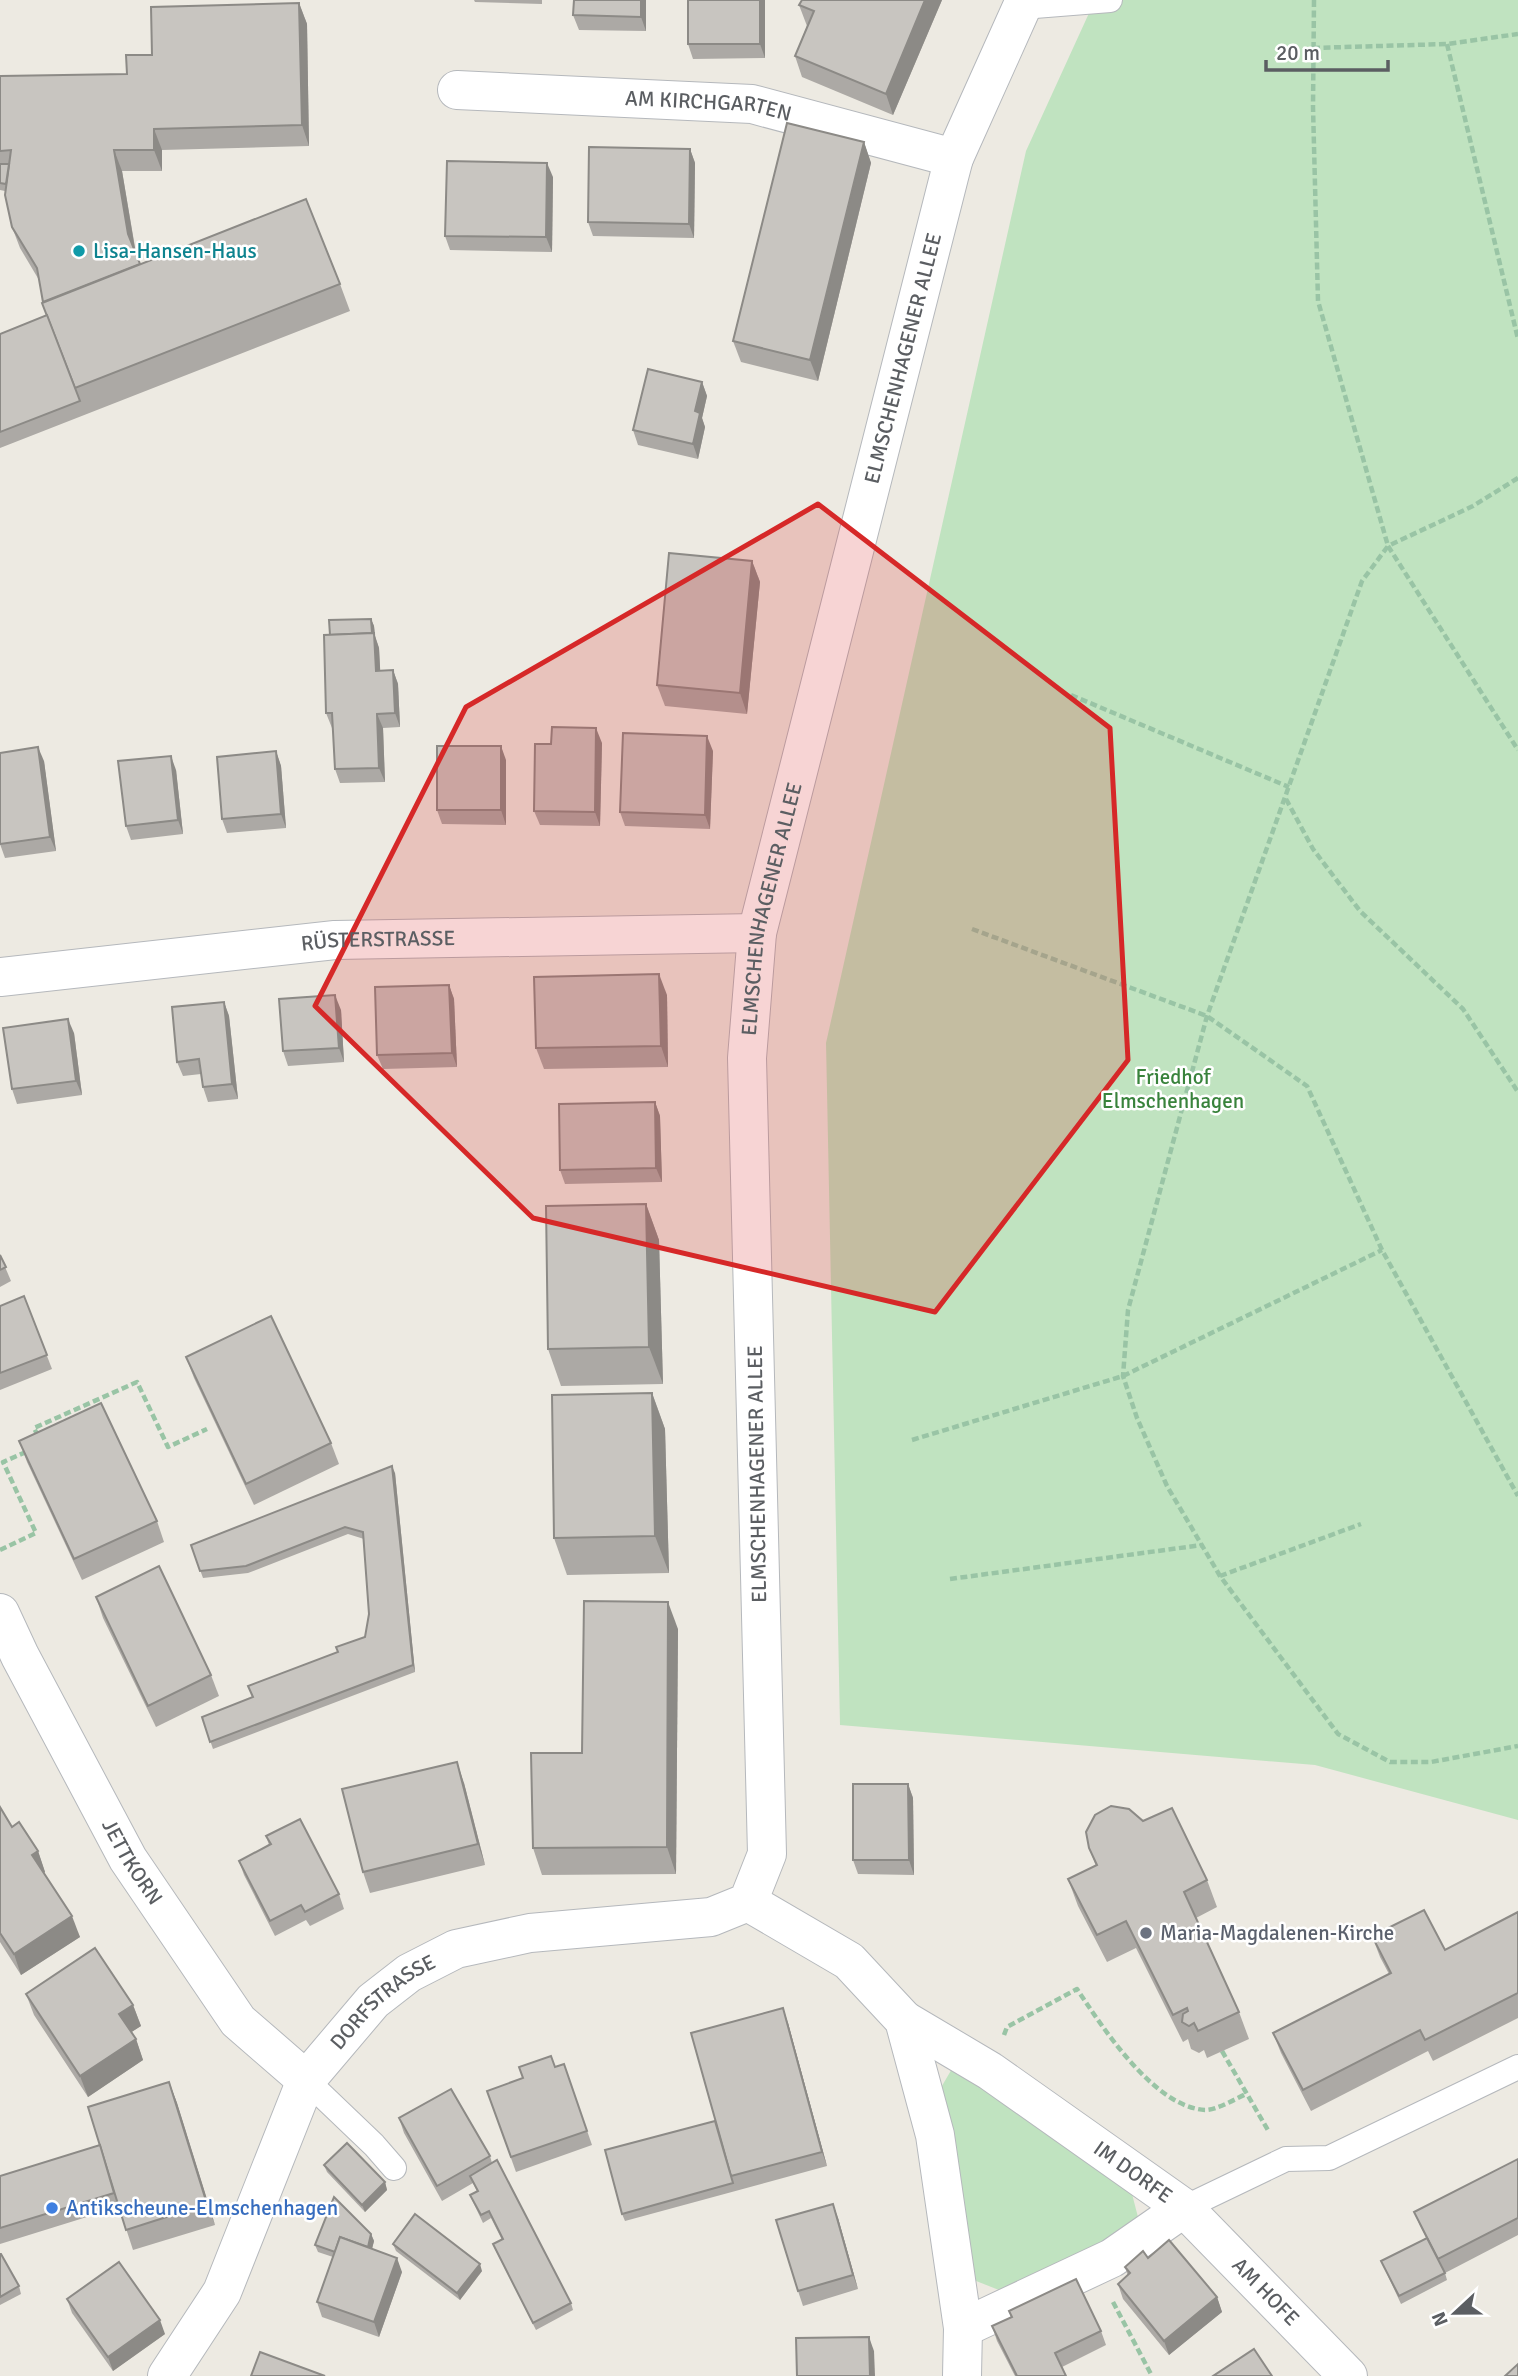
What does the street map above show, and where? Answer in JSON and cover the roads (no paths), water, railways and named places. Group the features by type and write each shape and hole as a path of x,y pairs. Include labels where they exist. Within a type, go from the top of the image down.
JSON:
{"street":[{"name":"ELMSCHENHAGENER ALLEE","path":"748,1902 767,1854 747,1058 757,933 954,158 1024,3"},
{"name":"AM KIRCHGARTEN","path":"457,90 752,104 954,158"},
{"name":"RÜSTERSTRASSE","path":"0,977 335,940 757,933"},
{"name":"JETTKORN","path":"0,1613 20,1656 128,1859 238,2021 306,2080"},
{"name":"DORFSTRASSE","path":"167,2376 222,2292 306,2080 373,2001 409,1973 456,1950 530,1933 711,1917 748,1902"},
{"name":"IM DORFE","path":"748,1902 849,1961 904,2020 990,2071 1184,2208 1112,2258 963,2328"},
{"name":"IM DORFE","path":"904,2020 935,2135 963,2328 962,2376"},
{"name":"AM HOFE","path":"1184,2208 1348,2376"}],"lane":[{"path":"1024,3 1110,0"},
{"path":"1184,2208 1286,2160 1329,2158 1518,2067"},
{"path":"306,2080 374,2145 394,2168"}],"place":[{"name":"Lisa-Hansen-Haus","path":"79,251"},
{"name":"Maria-Magdalenen-Kirche","path":"1146,1933"},
{"name":"Antikscheune-Elmschenhagen","path":"52,2208"}],"park label":[{"name":"Friedhof Elmschenhagen","path":"1173,1089"}]}
